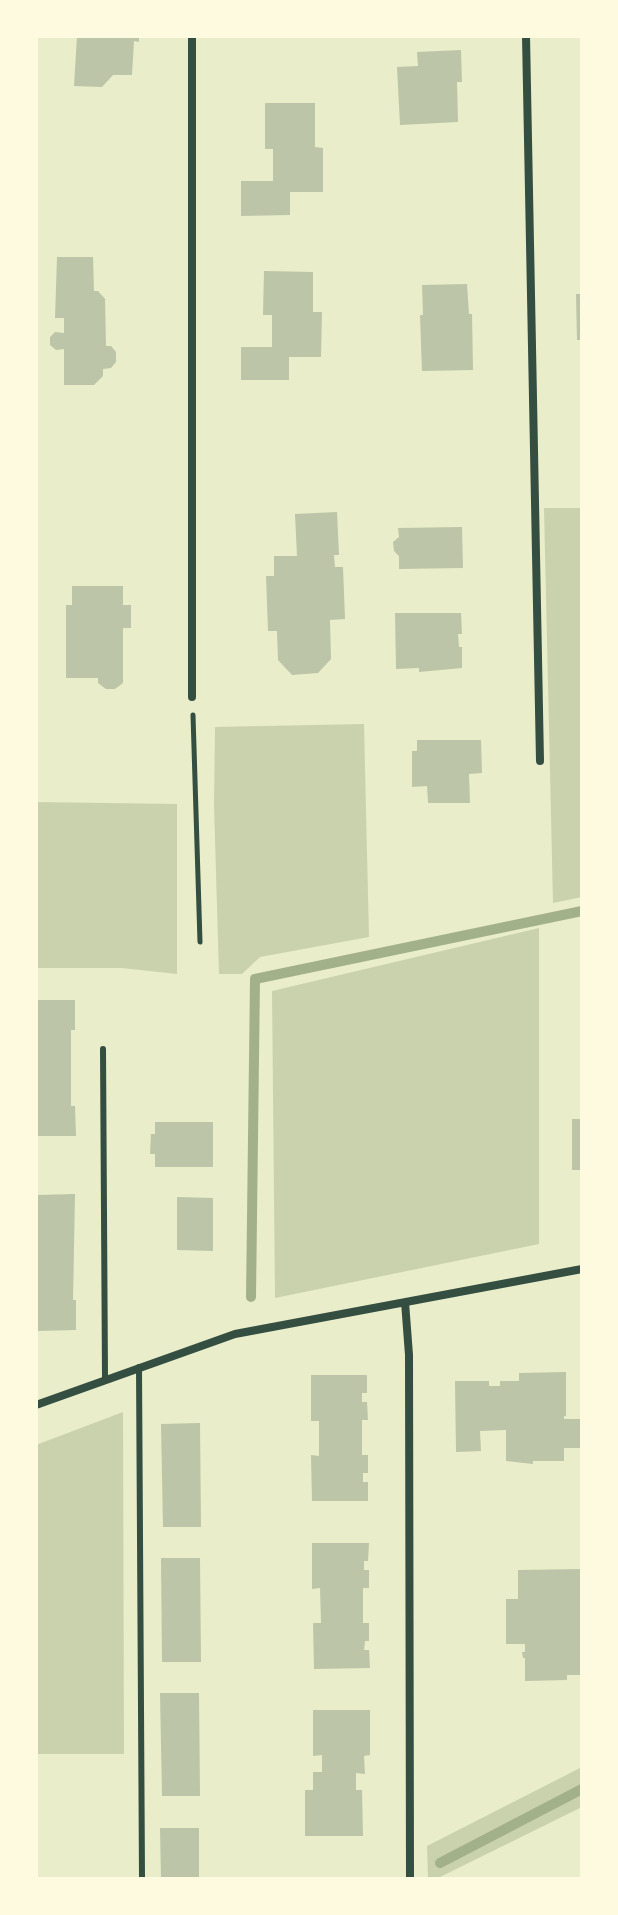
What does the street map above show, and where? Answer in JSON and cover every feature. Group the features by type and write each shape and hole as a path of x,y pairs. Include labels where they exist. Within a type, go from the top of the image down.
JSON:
{"street":[{"path":"192,36 192,697"},
{"path":"526,36 540,761"},
{"path":"36,1405 235,1334 582,1269"},
{"path":"405,1302 409,1371 410,1879"}],"lane":[{"path":"103,1049 105,1378"},
{"path":"139,1367 142,1879"}],"path":[{"path":"192,697 200,942"}],"green space":[{"path":"544,508 582,508 582,897 553,903"},
{"path":"364,724 369,937 260,957 242,974 219,974 215,727"},
{"path":"36,802 177,804 177,974 122,968 36,968"},
{"path":"539,928 539,1244 275,1298 272,991"},
{"path":"123,1412 124,1754 36,1754 36,1445"},
{"path":"582,1767 582,1807 436,1879 428,1879 427,1846"}],"building":[{"path":"77,36 139,36 139,42 134,41 132,75 113,75 102,87 74,86"},
{"path":"461,50 462,82 457,82 458,122 400,125 397,67 418,66 417,52"},
{"path":"265,103 315,103 315,147 323,148 323,192 290,192 290,215 241,216 241,181 273,181 273,149 265,149"},
{"path":"57,257 93,257 94,291 105,299 106,346 111,346 116,352 116,362 111,368 103,369 103,376 94,385 64,385 64,349 56,350 50,345 50,337 55,332 64,333 64,318 55,318"},
{"path":"264,271 313,272 313,312 322,312 321,357 289,357 289,380 241,380 241,347 272,347 272,315 263,315"},
{"path":"467,284 469,314 472,314 473,370 422,371 422,285"},
{"path":"576,294 582,294 582,340 577,340"},
{"path":"337,512 339,555 334,555 335,567 343,567 345,619 330,620 331,659 318,673 292,675 278,660 277,631 268,631 266,576 274,576 274,556 297,556 295,514"},
{"path":"462,527 463,568 399,569 399,556 394,551 393,542 399,537 398,528"},
{"path":"72,586 123,586 123,605 131,605 131,628 123,628 123,683 115,689 106,689 98,683 98,678 66,678 66,605 72,605"},
{"path":"395,613 461,613 462,634 458,634 459,647 462,647 462,668 419,672 419,668 396,669"},
{"path":"417,740 481,740 482,773 469,774 470,803 428,803 427,786 412,787 412,751 417,751"},
{"path":"36,1000 75,1000 75,1030 71,1030 71,1106 75,1106 76,1136 36,1136"},
{"path":"572,1119 582,1119 582,1170 572,1170"},
{"path":"155,1122 213,1122 213,1167 155,1167 155,1154 150,1154"},
{"path":"75,1194 73,1300 76,1300 76,1330 36,1331 36,1195"},
{"path":"177,1197 213,1198 213,1251 177,1250"},
{"path":"566,1372 564,1419 582,1419 582,1448 564,1448 564,1461 533,1461 533,1464 506,1461 506,1430 480,1431 481,1451 456,1452 455,1381 489,1381 489,1386 500,1386 500,1381 519,1381 519,1373"},
{"path":"311,1375 367,1375 367,1393 362,1393 362,1402 367,1402 368,1420 362,1420 362,1455 368,1455 368,1473 363,1473 363,1482 368,1482 368,1501 312,1501 311,1455 319,1456 319,1421 311,1421"},
{"path":"200,1423 201,1527 163,1527 161,1424"},
{"path":"312,1543 369,1543 368,1561 364,1561 364,1570 369,1570 369,1588 363,1588 363,1623 369,1623 369,1641 365,1641 364,1650 369,1650 370,1668 314,1669 313,1623 321,1623 320,1588 312,1589"},
{"path":"161,1558 200,1558 201,1662 162,1662"},
{"path":"582,1569 582,1675 567,1675 567,1680 525,1681 522,1652 525,1652 525,1644 506,1644 506,1599 518,1599 518,1570"},
{"path":"160,1693 199,1693 200,1796 162,1796"},
{"path":"313,1710 370,1710 370,1755 364,1756 365,1774 356,1773 356,1790 362,1790 363,1836 305,1836 305,1790 313,1790 313,1772 322,1772 322,1755 313,1756"},
{"path":"160,1828 199,1828 199,1879 161,1879"}],"waterway":[{"path":"251,1297 255,979 582,911"},
{"path":"440,1863 582,1789"}]}
